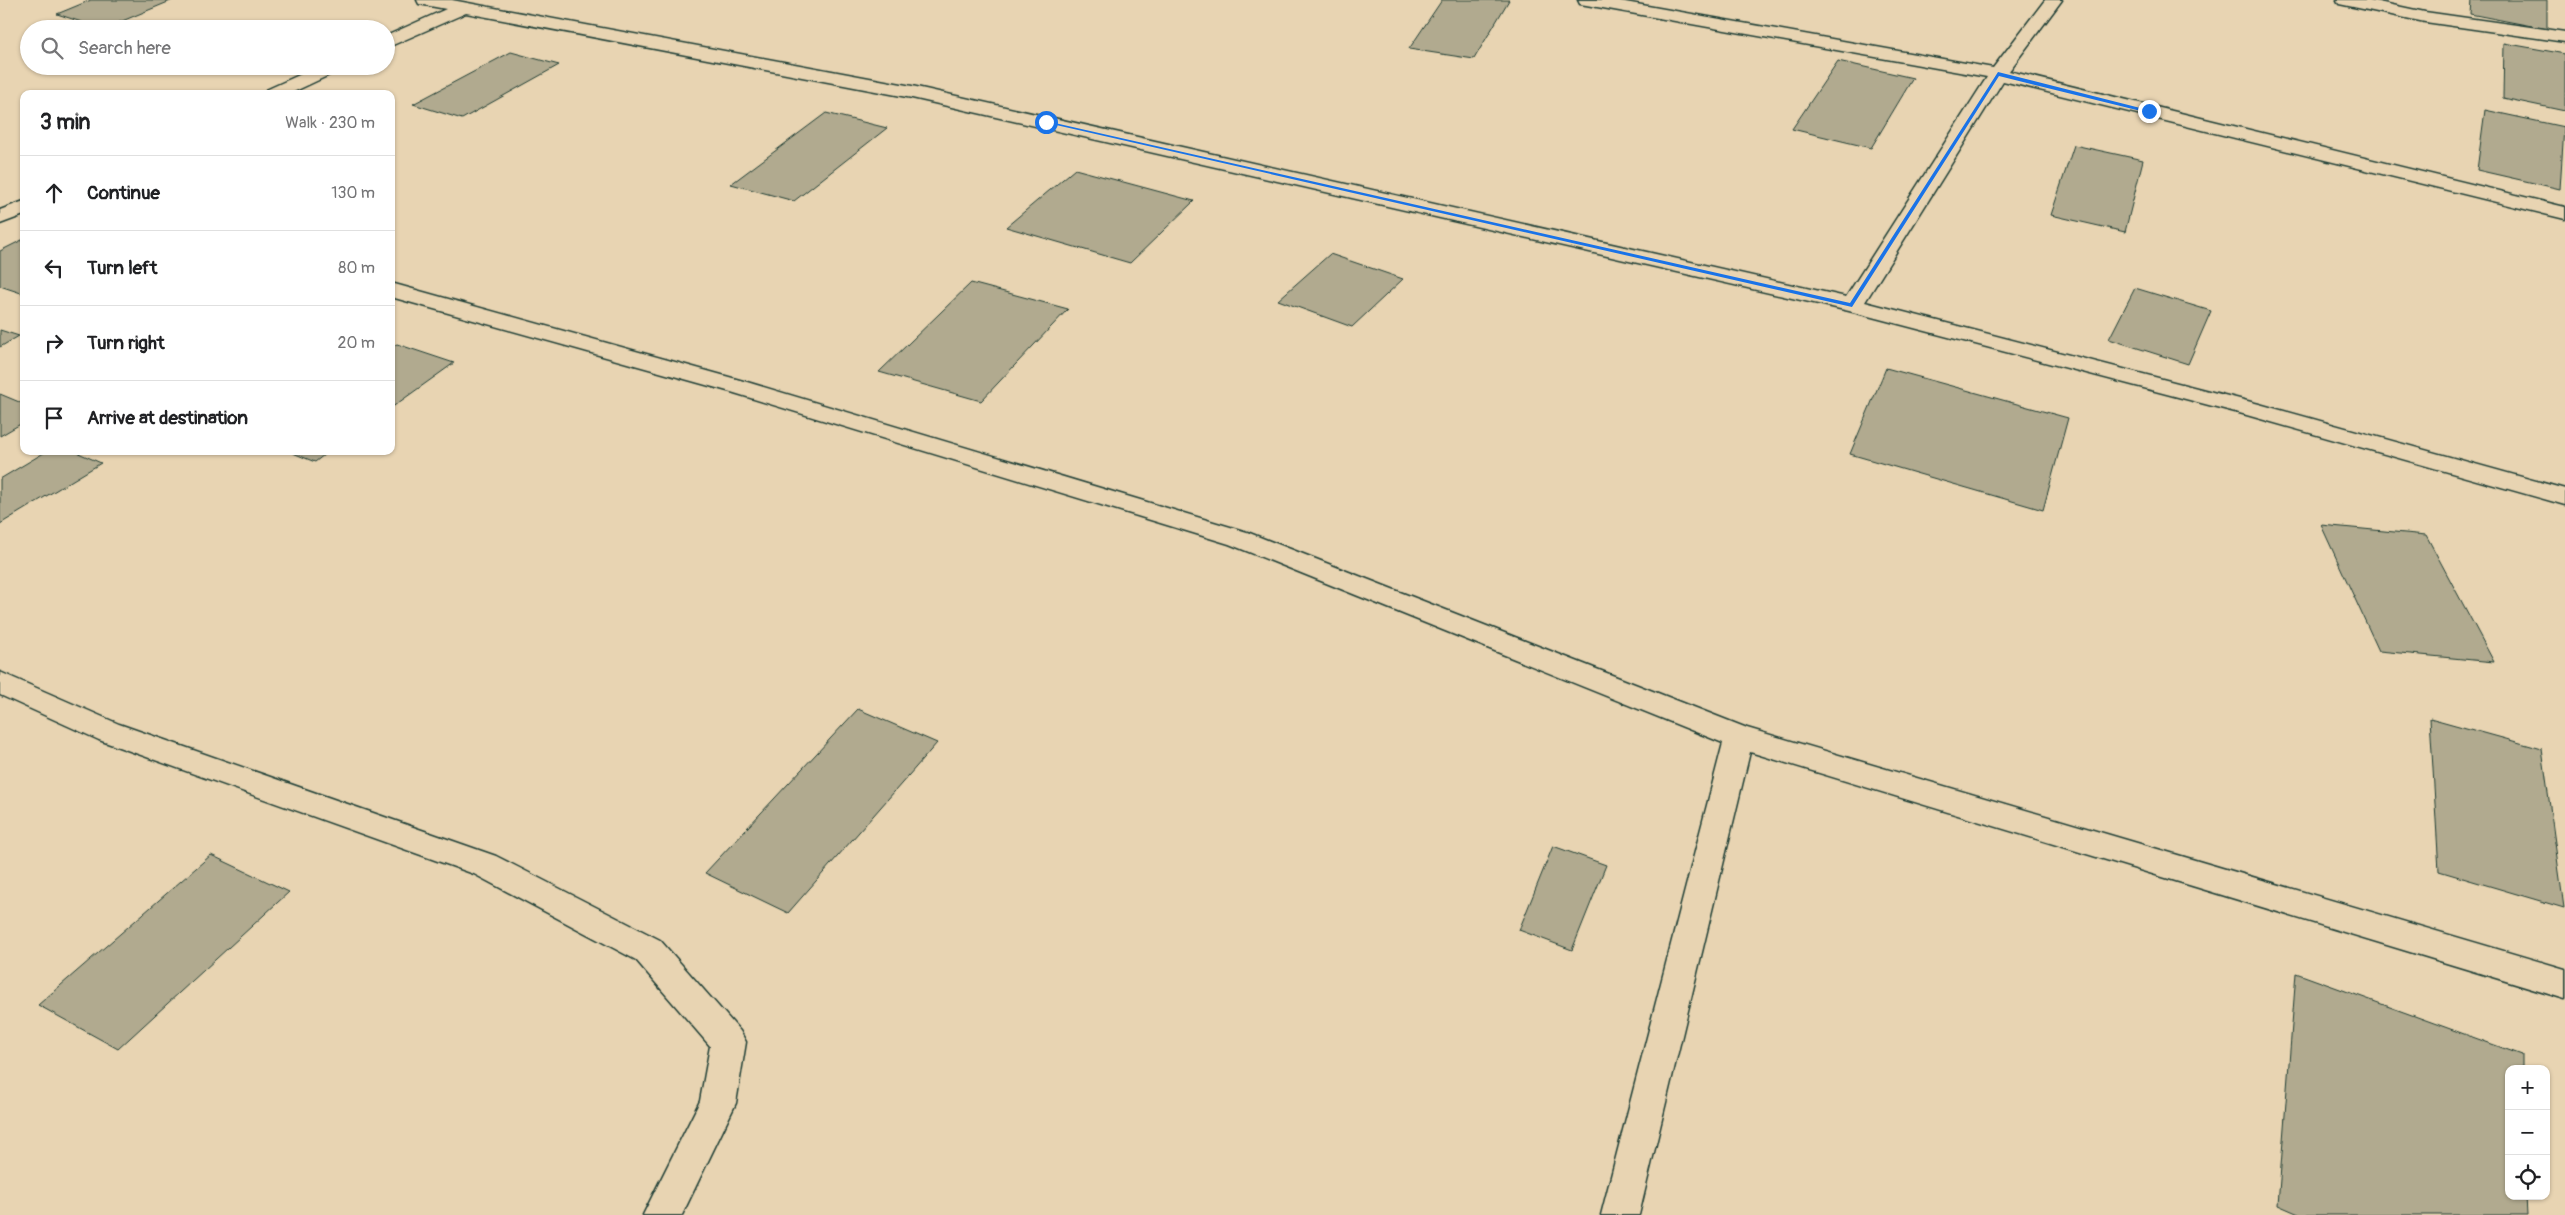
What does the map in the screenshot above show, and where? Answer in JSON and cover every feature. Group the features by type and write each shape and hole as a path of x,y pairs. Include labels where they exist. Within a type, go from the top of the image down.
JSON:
{"street":[{"path":"426,0 912,92 1852,305 2251,409 2565,497"},
{"path":"1588,0 1998,74 2565,213"},
{"path":"1852,305 1998,74 2054,0"},
{"path":"2344,0 2426,17 2565,37"},
{"path":"395,38 463,8"},
{"path":"282,90 314,75"},
{"path":"0,218 20,209"},
{"path":"395,291 739,387 1238,538 1739,737 2565,984"},
{"path":"0,683 109,732 484,865 648,950 728,1042 718,1103 662,1215"},
{"path":"1620,1215 1739,737"}],"building":[{"path":"91,0 173,0 125,20 75,20 57,14"},
{"path":"1442,0 1509,0 1474,59 1409,49"},
{"path":"2471,0 2547,0 2547,29 2470,14"},
{"path":"2504,43 2565,54 2565,111 2503,98"},
{"path":"511,52 559,65 462,119 413,104"},
{"path":"1838,61 1913,78 1871,148 1792,129"},
{"path":"2485,110 2564,127 2560,189 2477,170"},
{"path":"826,113 887,128 794,201 731,184"},
{"path":"2074,145 2143,160 2125,232 2051,215"},
{"path":"1075,169 1194,201 1130,263 1006,227"},
{"path":"20,241 20,293 0,286 0,251"},
{"path":"1330,254 1403,279 1352,327 1278,300"},
{"path":"971,283 1068,309 981,401 879,372"},
{"path":"2135,288 2211,311 2188,364 2109,339"},
{"path":"0,330 19,336 0,347"},
{"path":"397,344 454,363 395,405 395,345"},
{"path":"1886,368 2068,418 2043,510 1850,454"},
{"path":"0,394 20,402 20,424 0,436"},
{"path":"40,455 83,455 101,463 0,524 0,479"},
{"path":"298,455 324,455 315,462"},
{"path":"2321,525 2426,535 2494,662 2379,651"},
{"path":"858,709 937,743 788,913 705,873"},
{"path":"2430,718 2542,749 2564,908 2439,871"},
{"path":"1553,846 1606,865 1572,950 1519,930"},
{"path":"211,855 289,892 118,1049 38,1005"},
{"path":"2296,973 2522,1055 2522,1065 2505,1065 2505,1200 2526,1200 2527,1215 2301,1215 2278,1205"}],"route":[{"path":"1046,122 1852,305 1998,74 2149,111"}]}
